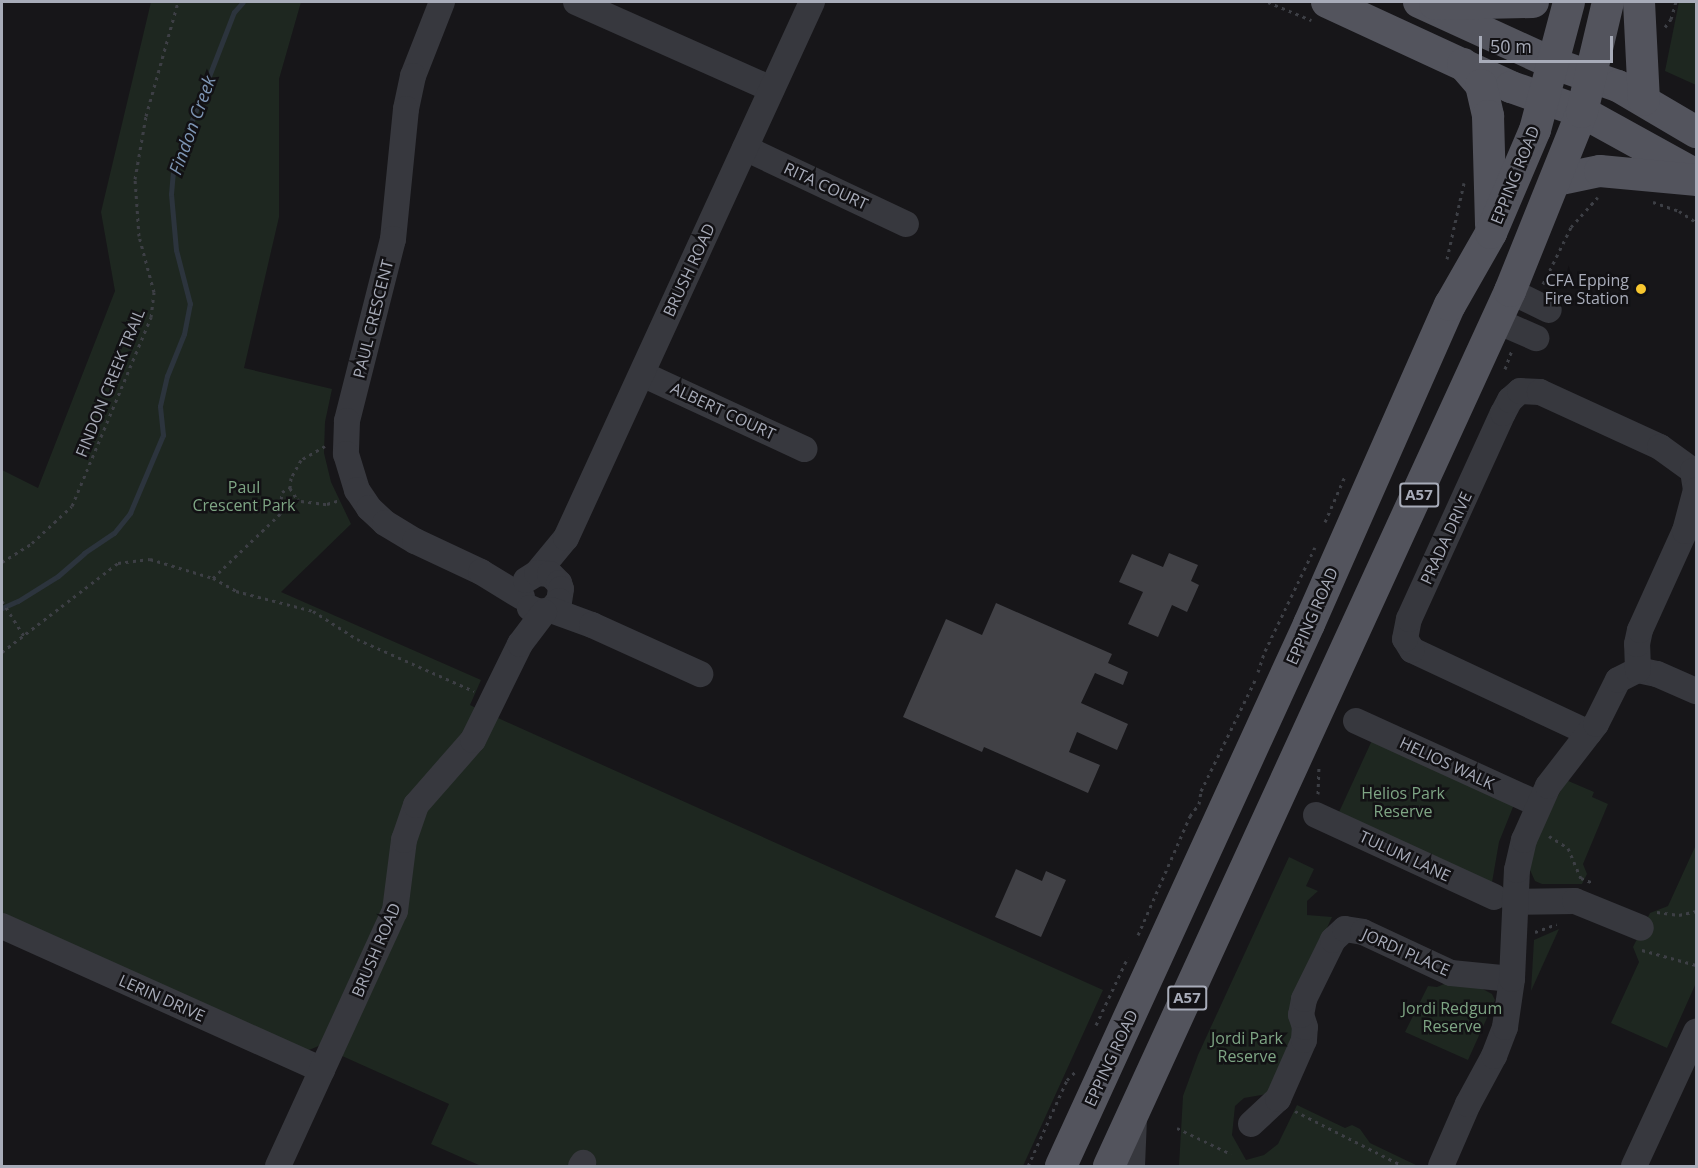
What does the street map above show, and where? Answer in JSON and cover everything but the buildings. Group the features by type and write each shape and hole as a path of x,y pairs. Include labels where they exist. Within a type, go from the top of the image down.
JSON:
{"main road":[{"path":"1328,2 1510,87 1582,112 1696,175"},
{"path":"1422,3 1533,2"},
{"name":"EPPING ROAD","path":"1061,1167 1450,305 1491,233 1530,144 1569,2"},
{"path":"1556,180 1582,112 1608,2"},
{"path":"1639,2 1644,100"},
{"path":"1422,3 1552,63 1590,76 1644,100 1696,132"},
{"path":"1462,63 1481,85 1488,116 1491,233"},
{"path":"1556,180 1600,171 1696,180"},
{"name":"A57","path":"1109,1167 1518,330 1531,301 1556,180"}],"street":[{"name":"PAUL CRESCENT","path":"442,2 413,76 406,109 393,239 349,411 346,454 350,474 369,508 398,532 482,572 541,593"},
{"path":"576,2 771,89"},
{"name":"BRUSH ROAD","path":"278,1167 395,911 404,840 413,814 430,787 473,740 520,644 566,538 812,2"},
{"path":"1355,2 1387,29"},
{"name":"RITA COURT","path":"745,148 906,224"},
{"name":"ALBERT COURT","path":"642,374 804,449"},
{"name":"PRADA DRIVE","path":"1589,733 1412,650 1405,639 1406,627 1503,413 1514,394 1528,389 1540,392 1660,447 1686,464 1696,481"},
{"name":"PRADA DRIVE","path":"1660,447 1684,451 1696,457"},
{"path":"1638,670 1637,644 1640,630 1691,523 1696,481"},
{"path":"541,593 577,622 592,625 700,674"},
{"path":"1441,1167 1500,1042 1512,979 1514,934 1504,900 1538,804 1548,786 1589,733 1618,680 1638,670 1657,674 1696,691"},
{"name":"HELIOS WALK","path":"1356,721 1538,804"},
{"name":"TULUM LANE","path":"1316,815 1504,900"},
{"path":"1504,900 1575,901 1642,929"},
{"name":"LERIN DRIVE","path":"2,926 322,1070"},
{"name":"JORDI PLACE","path":"1251,1124 1278,1099 1304,1040 1305,1027 1301,1015 1304,999 1333,940 1345,929 1362,932 1451,973 1512,979"},
{"path":"1634,1167 1696,1032"},
{"path":"1132,1167 1135,1113"}],"path":[{"name":"FINDON CREEK TRAIL","path":"2,562 32,543 72,506 151,317 154,292 139,236 135,179 146,116 178,2"},
{"path":"1445,265 1465,181"},
{"path":"1531,301 1570,227 1598,196 1600,186"},
{"path":"1505,369 1518,330"},
{"path":"340,499 327,504 301,501 297,500 290,488 291,478 301,460 346,436"},
{"path":"1324,526 1350,467"},
{"path":"213,578 280,514 282,492 290,488"},
{"path":"1136,942 1139,927 1190,816 1199,804 1201,791 1250,686 1257,676 1278,621 1311,552 1320,541"},
{"path":"2,652 118,563 150,558 213,578 236,591 313,611 357,639 478,693"},
{"path":"2,601 24,636"},
{"path":"1546,835 1568,848 1581,878 1592,883"},
{"path":"1642,929 1696,911"},
{"path":"1514,934 1533,933 1563,922"},
{"path":"1642,929 1696,965"},
{"path":"1096,1026 1131,952"},
{"path":"1028,1167 1067,1080 1078,1068"},
{"path":"1293,1109 1403,1167"},
{"path":"1177,1128 1231,1154"}],"green space":[{"name":"Paul Crescent Park","path":"151,2 301,2 279,79 279,217 244,368 332,389 325,422 324,453 331,482 351,524 281,592 481,680 470,705 480,710 456,745 321,1045 309,1050 2,915 2,470 38,488 115,291 101,212"},
{"path":"1679,2 1696,2 1696,85 1665,71"},
{"path":"498,718 1103,990 1023,1166 481,1166 431,1144 449,1104 340,1055 424,812 482,746"},
{"name":"Helios Park Reserve","path":"1374,736 1515,802 1499,842 1490,894 1334,823"},
{"path":"1566,780 1594,792 1592,797 1608,804 1583,864 1587,874 1582,884 1542,884 1535,881 1530,870 1532,855 1540,831"},
{"path":"1695,847 1696,983 1667,1048 1611,1023 1639,962 1633,947 1650,913 1668,906"},
{"name":"Jordi Park Reserve","path":"1289,857 1314,869 1306,886 1318,891 1307,901 1307,915 1332,917 1297,993 1296,1029 1267,1094 1244,1098 1235,1106 1232,1135 1246,1160 1264,1155 1278,1144 1297,1105 1345,1128 1352,1125 1360,1129 1370,1143 1418,1166 1179,1166 1183,1096 1198,1055"},
{"path":"1559,929 1531,991 1534,940"},
{"name":"Jordi Redgum Reserve","path":"1449,982 1477,986 1492,994 1495,1000 1468,1060 1405,1032 1428,986 1437,987"}],"waterway":[{"name":"Findon Creek","path":"2,608 18,601 58,576 84,553 114,533 130,513 163,435 160,406 167,376 184,334 190,304 176,250 171,194 173,169 234,12 243,2"}],"place":[{"name":"CFA Epping Fire Station","path":"1641,289"}]}
